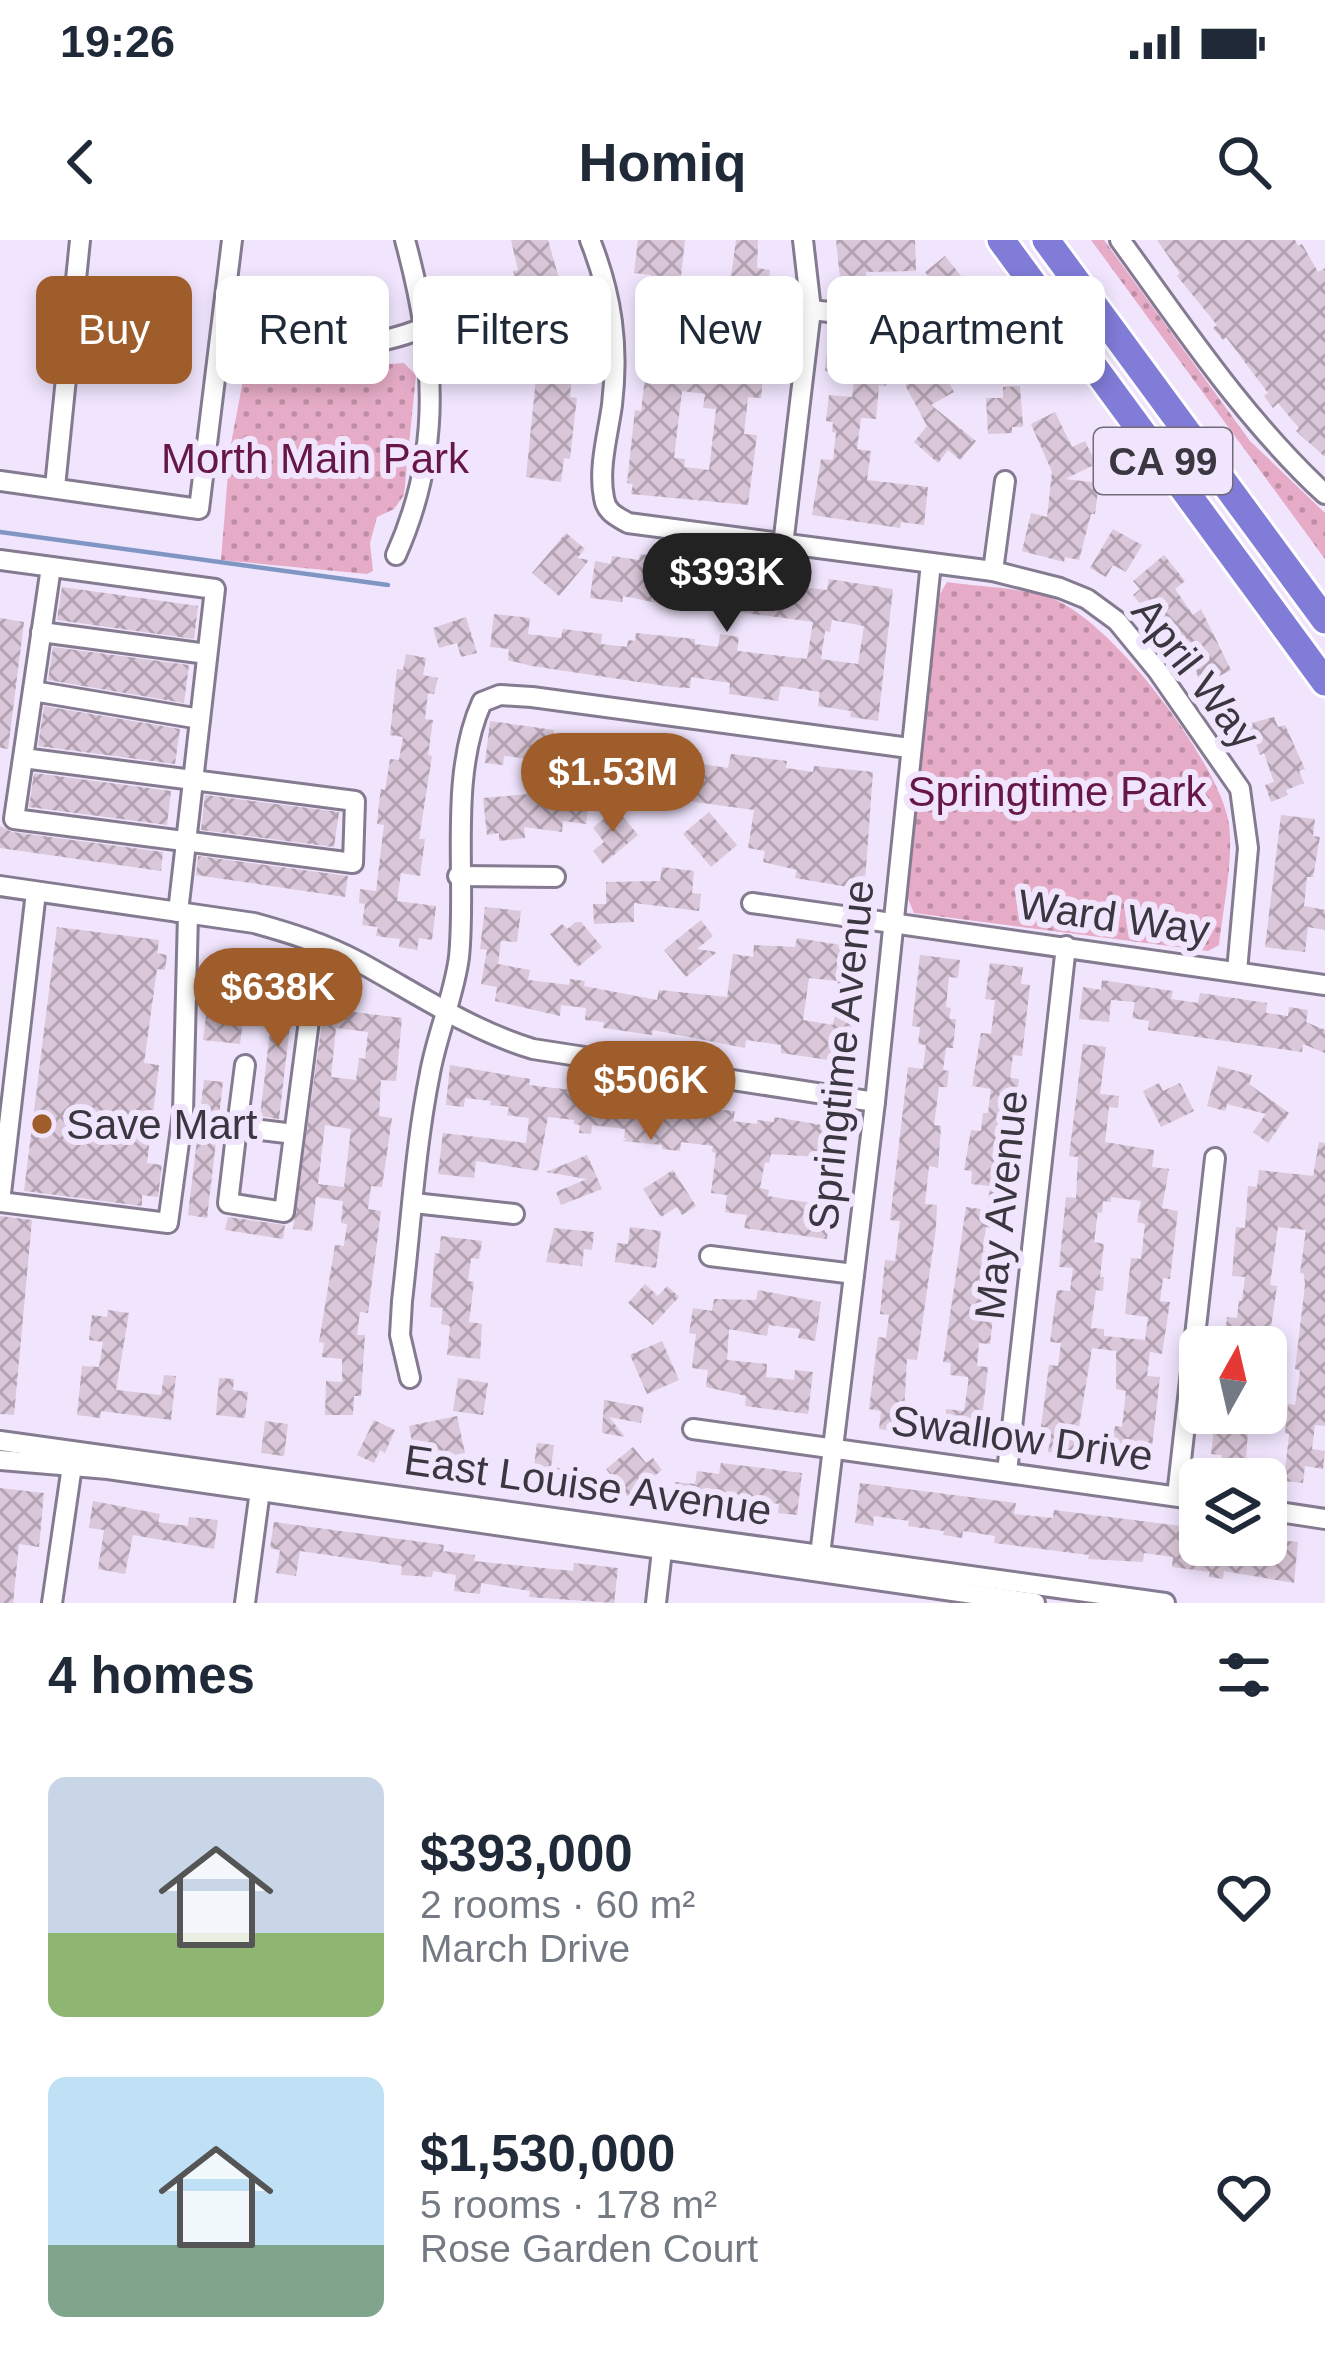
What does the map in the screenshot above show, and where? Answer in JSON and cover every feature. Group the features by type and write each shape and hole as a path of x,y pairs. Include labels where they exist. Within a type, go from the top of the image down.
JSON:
{"highway":[{"name":"CA 99","path":"1001,240 1325,682"},
{"name":"CA 99","path":"1046,240 1325,620"}],"street":[{"path":"55,487 80,240"},
{"path":"228,276 232,240"},
{"path":"405,240 414,276"},
{"name":"April Way","path":"590,240 607,282 615,328 613,398 602,478 604,504 610,513 628,523 993,571 1060,588 1087,599 1117,620 1240,789 1246,814 1247,876 1237,971"},
{"path":"783,544 811,310 803,240"},
{"path":"1120,240 1242,404 1325,494"},
{"path":"811,310 827,312"},
{"path":"0,481 199,509 216,376"},
{"path":"396,555 416,510 424,474 431,384"},
{"path":"993,571 1005,482"},
{"path":"0,560 215,589 185,844 183,1113 168,1223 0,1202 7,1069 36,892"},
{"name":"Springtime Avenue","path":"820,1555 875,1102 931,563"},
{"path":"23,758 355,801 353,862 14,819 51,567"},
{"path":"41,632 207,654"},
{"path":"33,691 200,719"},
{"path":"410,1378 400,1336 414,1203 428,1079 460,943 458,876 466,776 474,720 482,702 500,695 909,748"},
{"path":"458,876 555,877"},
{"path":"0,886 254,923 354,959 504,1040 554,1054 875,1102"},
{"name":"Ward Way","path":"752,903 1325,985"},
{"path":"245,1065 228,1203 284,1212 319,944"},
{"name":"May Avenue","path":"1007,1472 1066,946"},
{"path":"237,1127 294,1134"},
{"path":"1178,1496 1215,1158"},
{"path":"414,1203 514,1214"},
{"path":"710,1256 854,1274"},
{"name":"Swallow Drive","path":"693,1429 1178,1496"},
{"name":"East Louise Avenue","path":"0,1441 663,1542 820,1555 1166,1603"},
{"name":"East Louise Avenue","path":"0,1460 261,1482"},
{"path":"52,1603 72,1466"},
{"path":"245,1603 261,1482"},
{"path":"1287,1513 1325,1519"},
{"path":"656,1603 663,1542"},
{"name":"East Louise Avenue","path":"663,1542 898,1594 1035,1603"}],"green space":[{"path":"1091,240 1104,240 1250,441 1325,513 1325,559"},
{"name":"Morth Main Park","path":"404,363 413,372 415,384 404,495 394,509 377,517 370,543 373,571 221,560 230,449 242,384 389,384 389,364"},
{"name":"Springtime Park","path":"947,582 1036,594 1073,609 1155,691 1201,758 1227,815 1229,861 1219,945 1208,951 914,913 905,892 940,594"}],"building":[{"path":"511,240 548,240 558,276 515,276 513,271 518,270"},
{"path":"638,240 685,240 681,276 634,273"},
{"path":"736,240 758,240 757,268 770,270 769,276 731,276"},
{"path":"836,240 915,240 916,271 840,276"},
{"path":"1157,240 1295,240 1318,272 1325,268 1325,457 1296,431 1299,428 1278,403 1273,408 1264,396 1268,393 1226,337 1223,340 1213,328 1217,325 1177,276 1180,273"},
{"path":"945,256 961,276 928,276 925,272"},
{"path":"535,384 571,384 570,397 577,398 570,459 564,458 561,482 526,477"},
{"path":"644,384 762,384 761,398 748,397 744,434 757,435 748,505 631,494 633,484 627,483 635,410 641,411","holes":["682,391 705,394 703,408 716,409 709,470 684,467 685,459 674,458"]},
{"path":"854,384 886,384 879,385 876,419 861,418 857,449 871,451 867,480 928,487 924,525 901,522 900,528 812,515 821,459 833,460 836,433 833,422 826,421 829,395 852,397"},
{"path":"950,384 954,392 931,405 976,441 960,460 948,450 938,463 914,442 927,426 905,385"},
{"path":"1020,386 1023,427 1012,427 1012,433 988,434 986,398 1003,398 1003,387"},
{"path":"1055,412 1072,447 1085,441 1096,464 1065,479 1099,483 1095,514 1091,514 1079,560 1065,557 1064,562 1022,551 1031,513 1047,517 1052,472 1031,424"},
{"path":"1113,529 1142,545 1126,572 1113,565 1106,577 1090,568"},
{"path":"566,533 585,549 577,558 589,560 559,596 532,573"},
{"path":"640,554 660,557 659,563 687,567 688,560 708,563 707,570 720,572 719,581 743,585 745,568 793,574 792,586 827,590 829,579 893,589 878,721 818,706 820,692 781,686 778,701 729,694 730,683 691,677 690,688 672,687 532,666 508,660 509,649 490,647 494,614 530,618 528,634 561,638 563,629 602,634 601,644 627,647 636,633 695,639 695,644 718,647 720,634 739,637 737,651 807,659 813,622 682,608 623,596 622,602 590,598 595,561 611,564 612,556 639,560","holes":["832,620 864,626 858,664 821,659 825,631 830,632"]},
{"path":"1164,555 1185,581 1175,589 1193,615 1201,609 1231,670 1202,685 1183,644 1176,649 1133,595 1140,589 1133,581"},
{"path":"62,587 198,606 194,639 57,620"},
{"path":"466,617 477,653 461,657 457,643 439,648 433,628"},
{"path":"0,618 24,622 8,749 0,748"},
{"path":"53,647 189,665 184,703 48,680"},
{"path":"406,654 426,658 423,675 438,678 434,694 428,693 425,719 433,720 428,755 432,756 419,839 425,839 420,876 401,873 397,901 436,906 432,940 419,938 417,950 399,947 400,939 376,936 378,927 362,925 365,904 359,903 360,889 376,891 384,825 377,824 379,803 390,759 399,760 403,737 390,735 397,669 403,670"},
{"path":"44,706 180,729 175,764 38,746"},
{"path":"1274,717 1278,727 1285,725 1305,769 1299,771 1304,783 1271,802 1265,785 1274,782 1264,753 1260,755 1254,739 1243,744 1236,727"},
{"path":"490,721 554,730 552,741 586,746 588,734 605,737 603,750 634,754 635,740 684,747 684,751 702,753 701,764 728,768 731,754 787,761 786,768 813,772 814,766 873,772 865,881 849,879 848,887 795,878 797,870 763,862 765,851 748,848 754,810 658,797 660,783 624,779 623,783 592,779 586,824 563,821 562,832 524,827 525,838 499,841 499,833 487,835 483,798 530,794 534,759 504,756 503,765 485,763"},
{"path":"34,773 171,791 167,825 29,807"},
{"path":"205,795 339,812 334,847 201,830"},
{"path":"616,808 638,835 603,864 593,851 604,842 593,828"},
{"path":"709,812 737,845 711,867 683,834"},
{"path":"1281,815 1315,819 1313,836 1320,837 1313,877 1307,877 1304,906 1325,910 1325,930 1308,927 1305,952 1265,947"},
{"path":"0,826 12,832 163,852 161,871 0,848"},
{"path":"198,856 348,876 345,897 196,875"},
{"path":"662,867 694,871 692,893 701,894 699,911 634,903 634,922 594,924 593,904 606,904 606,882 660,881"},
{"path":"485,907 521,911 517,942 501,941 498,964 530,970 528,980 569,985 570,979 585,981 584,986 657,1000 659,990 727,997 733,954 753,957 754,945 795,947 797,938 847,946 846,950 858,952 853,992 837,990 838,981 809,978 803,1020 833,1025 835,1014 853,1017 846,1055 830,1053 829,1060 781,1053 781,1045 746,1040 745,1048 653,1030 652,1035 603,1028 604,1022 585,1020 586,1008 561,1005 560,1016 495,1001 497,987 481,984 487,950 480,949"},
{"path":"701,920 713,936 697,949 717,952 686,977 664,950"},
{"path":"576,922 602,947 578,967 550,934 562,924 567,929"},
{"path":"57,927 159,940 157,953 167,955 165,970 157,969 144,1063 159,1065 147,1163 162,1165 158,1197 142,1195 142,1206 24,1191"},
{"path":"920,955 960,960 958,978 949,977 946,1007 951,1008 949,1019 956,1019 953,1048 946,1048 947,1087 939,1087 934,1125 941,1126 938,1168 929,1166 925,1204 937,1205 936,1228 917,1360 907,1359 903,1432 879,1429 881,1411 869,1409 878,1337 886,1338 889,1315 880,1314 885,1260 895,1261 900,1221 890,1220 908,1067 923,1069 926,1045 918,1044 920,1027 912,1026"},
{"path":"990,963 1023,967 1021,984 1030,985 1022,1056 1013,1055 1010,1078 1019,1079 1011,1152 1000,1151 997,1174 1009,1176 1002,1229 986,1227 983,1251 991,1252 989,1268 997,1269 994,1308 990,1344 979,1343 977,1366 988,1367 981,1426 971,1425 969,1442 933,1437 936,1420 945,1421 946,1409 964,1411 968,1384 968,1377 950,1375 951,1363 943,1362 966,1207 987,1210 990,1186 971,1184 972,1171 964,1170 971,1130 981,1131 983,1113 988,1113 991,1089 972,1086 981,1033 991,1034 995,1000 985,999"},
{"path":"212,969 249,973 240,1044 203,1040"},
{"path":"1102,980 1173,991 1171,999 1198,1003 1200,993 1267,1003 1266,1013 1288,1016 1289,1007 1308,1010 1306,1022 1325,1030 1325,1053 1303,1044 1302,1052 1148,1030 1149,1021 1132,1018 1135,1002 1111,1000 1109,1022 1079,1019 1083,987 1101,990"},
{"path":"276,981 295,983 279,1119 260,1116"},
{"path":"327,987 341,989 338,1010 402,1018 396,1081 381,1080 379,1116 392,1118 382,1187 371,1186 368,1209 381,1211 368,1313 360,1312 357,1335 365,1335 361,1396 354,1396 353,1415 325,1415 326,1381 342,1382 342,1359 322,1357 324,1343 319,1342 335,1245 344,1246 343,1201 316,1197 312,1231 293,1229","holes":["336,1028 368,1032 365,1059 359,1058 356,1080 331,1077","325,1125 351,1129 344,1187 318,1184"]},
{"path":"1083,1044 1106,1047 1100,1094 1119,1096 1118,1108 1109,1107 1105,1142 1154,1150 1152,1167 1169,1169 1162,1208 1178,1211 1170,1279 1163,1278 1160,1301 1170,1302 1162,1354 1150,1352 1147,1376 1160,1377 1152,1447 1137,1445 1135,1464 1048,1452 1051,1436 1040,1434 1049,1365 1058,1366 1061,1343 1050,1342 1057,1290 1070,1291 1073,1268 1059,1267 1066,1197 1076,1198 1078,1157 1069,1156","holes":["1111,1197 1141,1201 1137,1222 1145,1224 1141,1259 1131,1258 1125,1314 1148,1317 1145,1340 1104,1336 1104,1329 1091,1328 1096,1290 1103,1291 1104,1277 1100,1277 1104,1244 1094,1242 1098,1212 1102,1213 1103,1201 1111,1202","1092,1348 1116,1351 1116,1389 1126,1391 1122,1427 1115,1426 1112,1448 1083,1445 1084,1440 1077,1439"]},
{"path":"450,1065 530,1079 529,1085 614,1095 613,1101 735,1111 733,1121 757,1124 757,1120 774,1122 774,1117 840,1128 835,1168 818,1166 819,1157 771,1154 760,1188 769,1190 768,1196 813,1203 814,1195 832,1197 827,1239 744,1228 747,1215 725,1212 727,1195 711,1193 713,1146 681,1142 680,1151 662,1149 662,1145 622,1141 627,1139 625,1129 592,1125 591,1134 579,1133 580,1125 574,1120 548,1117 538,1171 476,1161 474,1178 438,1174 443,1133 526,1143 529,1118 507,1115 509,1107 490,1105 491,1101 465,1098 464,1107 446,1105"},
{"path":"1218,1066 1252,1075 1249,1084 1289,1113 1268,1143 1253,1132 1266,1114 1227,1104 1225,1111 1207,1106"},
{"path":"204,1080 223,1082 207,1218 188,1215"},
{"path":"1159,1083 1163,1091 1180,1083 1194,1111 1161,1127 1143,1091"},
{"path":"1319,1142 1325,1143 1325,1426 1315,1425 1312,1449 1325,1451 1323,1469 1305,1466 1303,1483 1287,1481 1286,1458 1288,1404 1295,1405 1300,1370 1295,1369 1306,1230 1278,1227 1270,1285 1277,1286 1271,1326 1226,1326 1227,1317 1237,1318 1242,1301 1245,1277 1232,1276 1236,1227 1245,1228 1248,1186 1257,1187 1259,1170 1313,1176"},
{"path":"587,1155 602,1189 561,1205 556,1192 587,1179 546,1172"},
{"path":"673,1170 696,1206 682,1215 677,1207 661,1217 643,1189"},
{"path":"0,1216 32,1220 14,1415 0,1414"},
{"path":"228,1217 285,1225 283,1239 225,1230"},
{"path":"630,1227 661,1231 656,1268 615,1262 617,1243 628,1244"},
{"path":"554,1228 594,1232 592,1250 584,1249 582,1266 546,1262"},
{"path":"441,1236 482,1241 479,1259 471,1258 468,1281 474,1282 469,1322 482,1324 480,1359 447,1355 450,1326 441,1324 443,1308 430,1307"},
{"path":"645,1284 658,1296 667,1286 679,1297 653,1325 628,1303"},
{"path":"758,1290 821,1302 815,1341 798,1338 800,1329 769,1325 767,1336 729,1329 727,1360 767,1364 766,1377 794,1380 795,1370 813,1372 808,1414 745,1406 746,1396 706,1387 708,1370 692,1368 693,1308 712,1311 714,1299 756,1300"},
{"path":"108,1310 129,1313 116,1390 161,1395 164,1375 176,1376 171,1420 101,1411 100,1418 77,1415 82,1366 99,1367 103,1342 89,1340 92,1315 107,1317"},
{"path":"662,1341 679,1380 647,1394 630,1355"},
{"path":"219,1378 234,1379 233,1390 248,1392 245,1418 216,1415"},
{"path":"458,1378 488,1383 483,1415 453,1411"},
{"path":"604,1400 644,1407 641,1423 609,1417 625,1437 602,1433"},
{"path":"457,1416 465,1453 434,1459 435,1464 424,1466 419,1445 413,1447 409,1426"},
{"path":"374,1420 395,1430 385,1453 380,1450 374,1463 357,1455"},
{"path":"265,1421 288,1424 284,1456 261,1453"},
{"path":"1213,1434 1248,1434 1246,1458 1211,1454"},
{"path":"537,1443 554,1445 551,1467 575,1470 567,1493 531,1488"},
{"path":"633,1447 646,1463 653,1458 662,1470 628,1497 606,1469"},
{"path":"721,1463 802,1473 797,1515 778,1513 779,1504 734,1497 733,1506 712,1503 711,1509 673,1505 675,1482 695,1484 697,1471 719,1474"},
{"path":"860,1483 1016,1503 1014,1514 1053,1518 1054,1510 1179,1526 1179,1566 1287,1566 1287,1541 1298,1542 1294,1583 1224,1571 1223,1579 1209,1577 1210,1572 1172,1567 1173,1557 1144,1553 1143,1562 1088,1559 1089,1555 994,1543 995,1536 963,1531 962,1538 943,1535 944,1531 908,1526 909,1521 874,1516 873,1526 855,1523"},
{"path":"0,1488 44,1493 39,1547 19,1544 13,1603 0,1603"},
{"path":"93,1501 160,1514 158,1522 188,1526 189,1517 218,1520 214,1549 133,1535 125,1574 98,1569 104,1530 89,1528"},
{"path":"274,1522 444,1545 443,1551 475,1555 474,1561 573,1571 574,1563 618,1568 614,1603 529,1597 530,1591 481,1583 480,1594 454,1591 456,1575 433,1571 432,1577 401,1575 402,1566 300,1551 296,1576 276,1573 280,1550 270,1548"}],"waterway":[{"path":"0,532 388,585"}],"place":[{"name":"Save Mart","path":"42,1124"}]}
